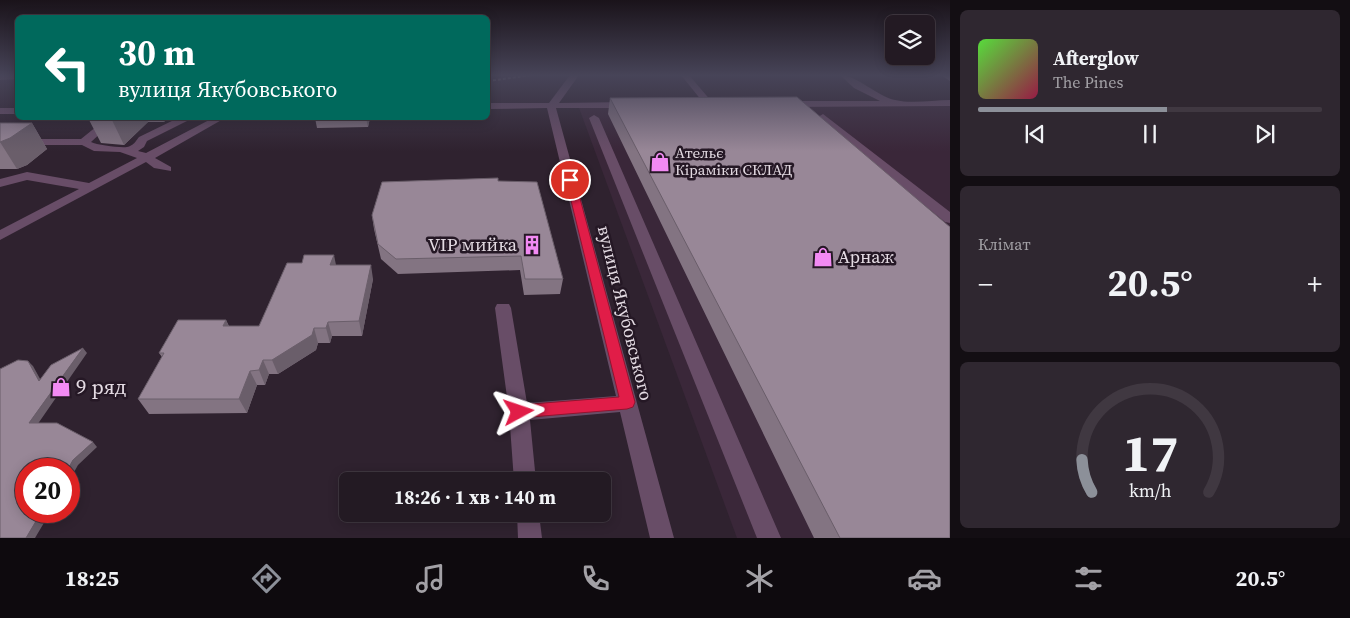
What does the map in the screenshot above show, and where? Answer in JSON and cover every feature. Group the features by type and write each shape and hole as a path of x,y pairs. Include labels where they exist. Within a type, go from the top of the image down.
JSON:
{"street":[{"path":"551,106 556,100"},
{"path":"706,100 709,104"},
{"path":"887,100 895,104"},
{"path":"778,104 950,103"},
{"path":"490,106 640,105"},
{"name":"вулиця Якубовського","path":"551,106 662,538"},
{"path":"0,111 15,111"},
{"path":"823,117 950,219"},
{"path":"594,118 769,538"},
{"path":"84,142 110,120"},
{"path":"128,151 140,145 143,139 182,120"},
{"path":"0,236 216,120"},
{"path":"0,142 84,142 94,148 128,151 147,157 158,166 168,169"},
{"path":"0,183 27,176 91,187"},
{"path":"503,308 519,412 524,472"},
{"path":"519,412 627,402"},
{"path":"529,522 530,538"}],"shaded area":[{"path":"578,105 950,105 950,538 737,538"}],"building":[{"path":"611,100 801,100 950,227 950,538 840,538"},
{"path":"0,123 32,123 10,138 0,142"},
{"path":"498,178 498,181 537,182 563,279 525,279 521,256 396,259 378,244 372,215 382,182"},
{"path":"304,255 334,255 330,265 371,265 359,321 328,322 326,328 314,328 312,335 272,360 263,360 259,370 250,371 239,399 138,399 164,353 159,353 178,320 226,320 223,326 259,326 287,263 302,263"},
{"path":"83,348 29,423 57,423 93,442 75,458 15,458 15,523 35,523 26,538 0,538 0,369 18,360 28,361 39,381 51,365"}],"place":[{"name":"Ательє Кіраміки СКЛАД","path":"660,162"},
{"name":"VIP мийка","path":"532,245"},
{"name":"Арнаж","path":"823,257"},
{"name":"9 ряд","path":"61,387"}],"route":[{"path":"519,412 627,402 570,180"}]}
